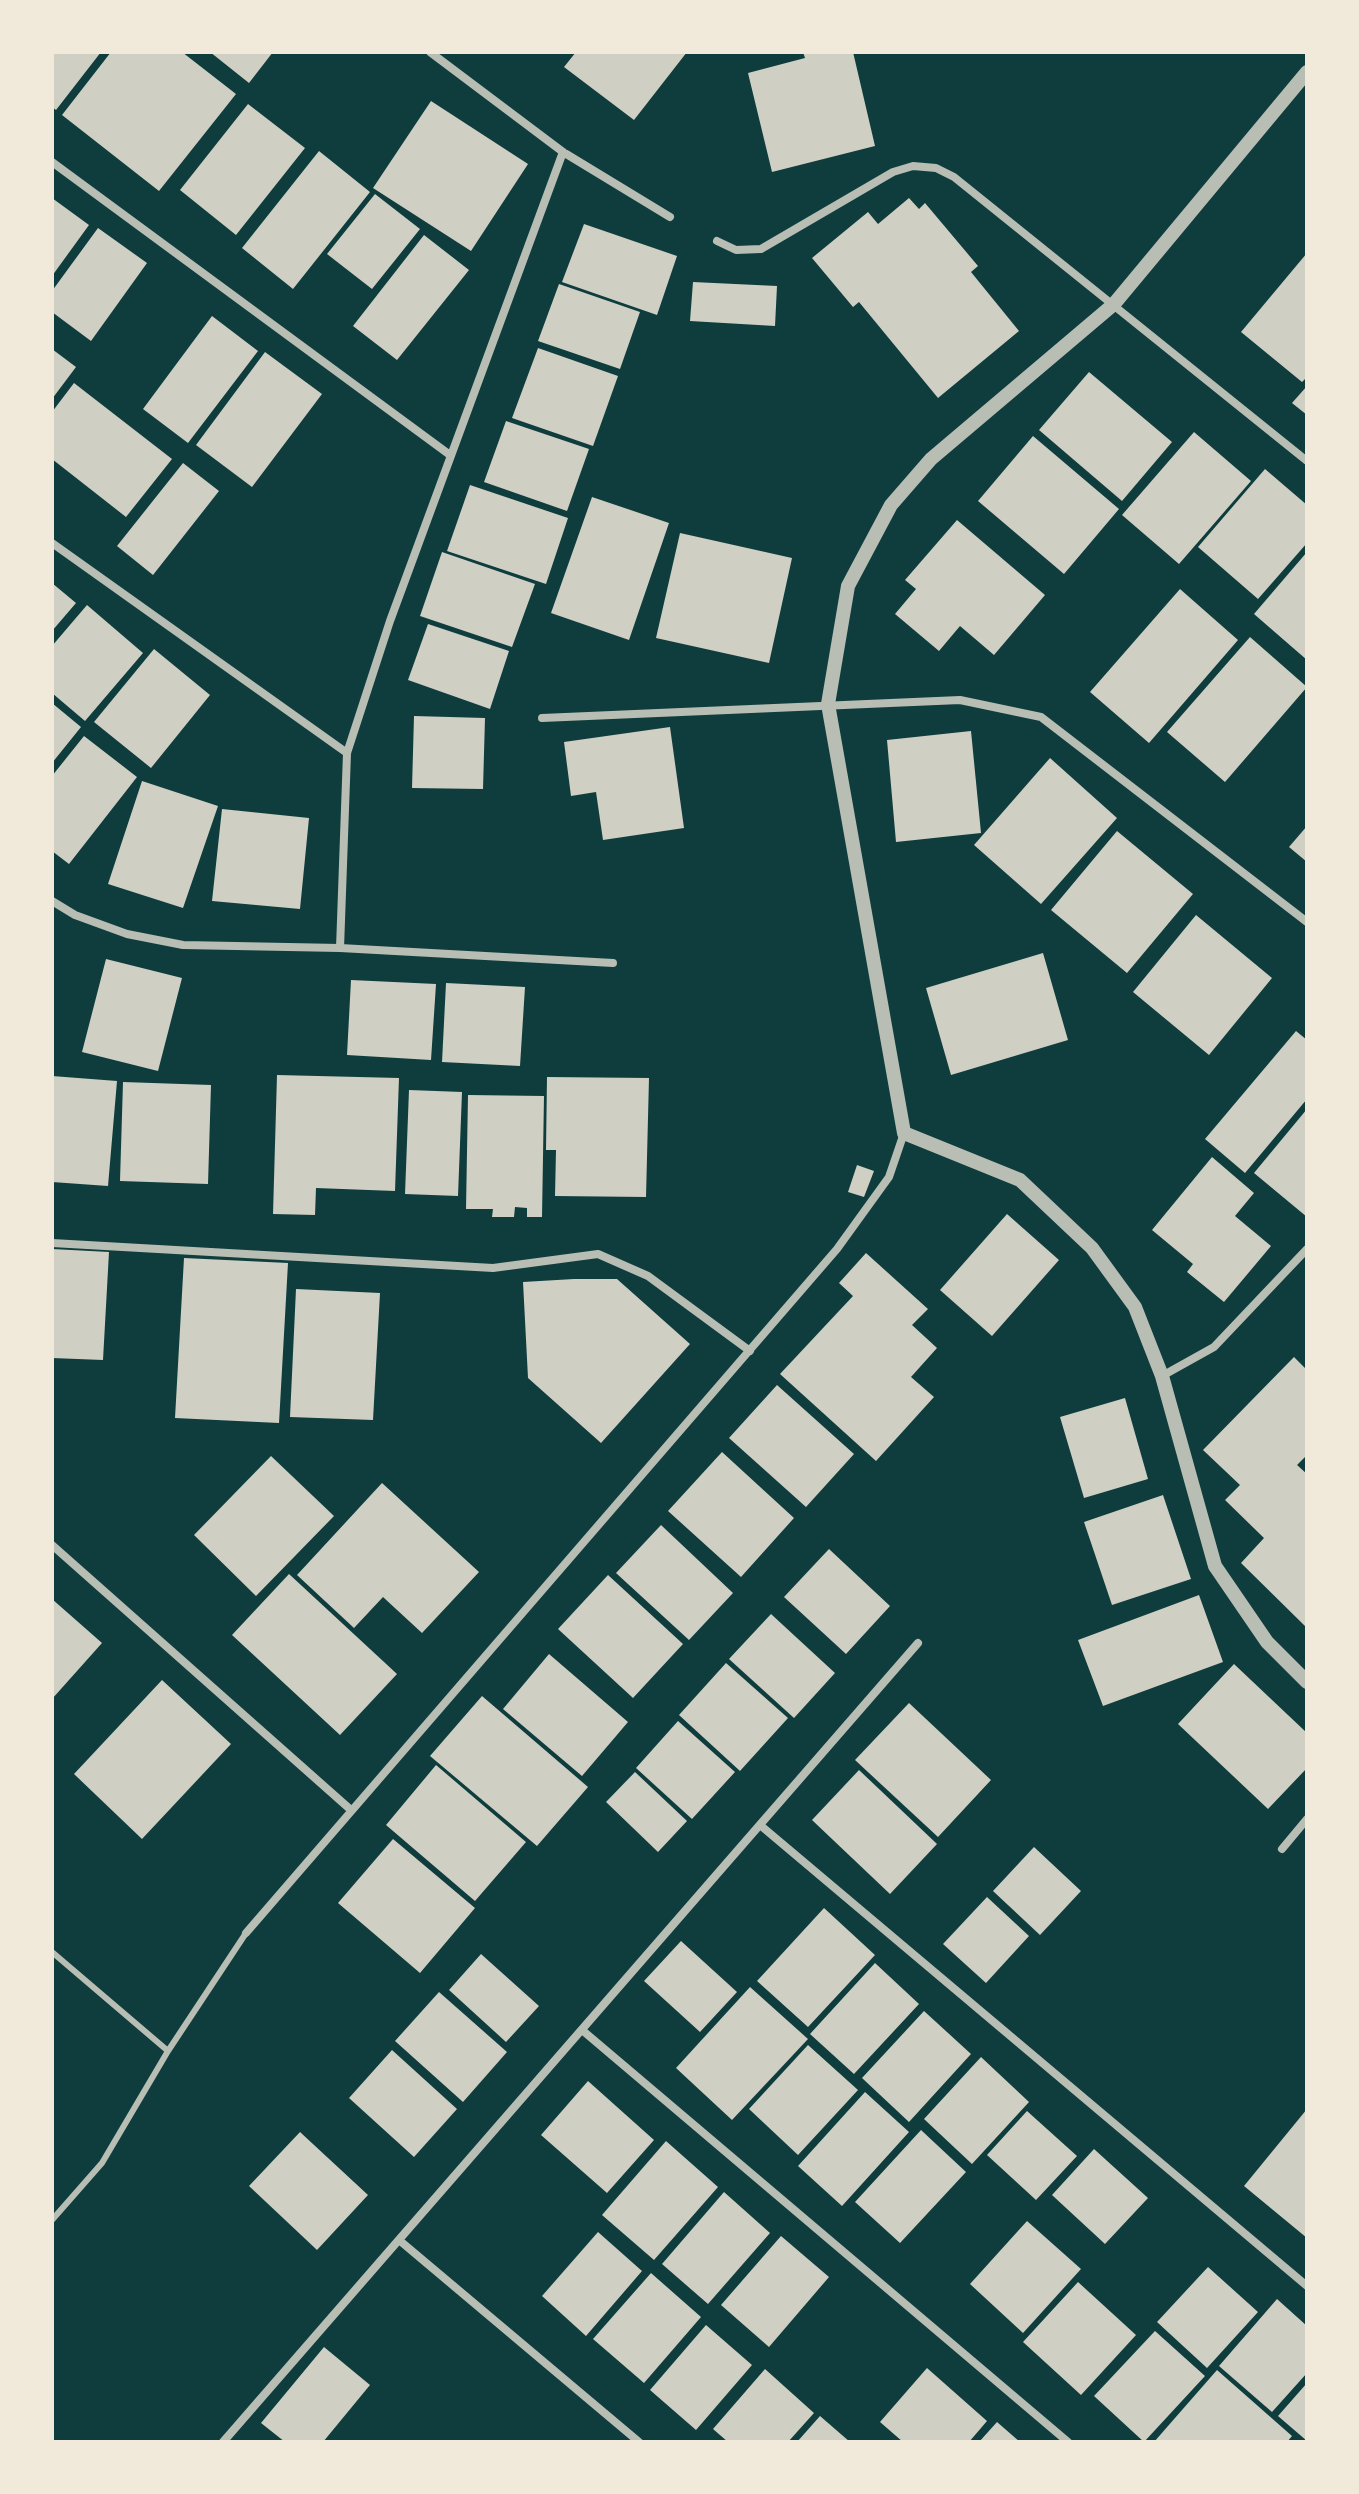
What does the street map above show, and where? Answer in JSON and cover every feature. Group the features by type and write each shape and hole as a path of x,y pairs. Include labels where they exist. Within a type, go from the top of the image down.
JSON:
{"street":[{"path":"430,52 563,152 670,217"},
{"path":"246,1933 837,1249 889,1177 904,1133 828,704 848,586 891,505 931,459 1114,304 1307,72"},
{"path":"340,948 347,753 390,621 563,152"},
{"path":"52,162 450,455"},
{"path":"717,241 736,250 761,249 893,172 913,166 936,168 954,177 1307,461"},
{"path":"52,543 347,753"},
{"path":"542,718 960,700 1041,717 1307,922"},
{"path":"52,901 75,915 127,934 183,945 340,948 613,963"},
{"path":"904,1133 1020,1180 1092,1248 1135,1307 1162,1376 1215,1566 1267,1642 1307,1682"},
{"path":"52,1243 493,1268 598,1254 648,1276 750,1351"},
{"path":"1162,1376 1214,1347 1307,1249"},
{"path":"52,1545 351,1810"},
{"path":"223,2442 918,1643"},
{"path":"1282,1849 1307,1819"},
{"path":"760,1825 1307,2286"},
{"path":"582,2030 1068,2442"},
{"path":"399,2240 639,2442"}],"lane":[{"path":"52,2220 102,2163 168,2051 246,1933"},
{"path":"52,1952 168,2051"}],"building":[{"path":"52,52 101,52 56,110 52,107"},
{"path":"111,52 182,52 236,94 159,191 62,115"},
{"path":"210,52 273,52 249,83"},
{"path":"576,52 687,52 634,120 564,67"},
{"path":"803,52 853,52 875,146 772,172 748,73 805,58"},
{"path":"431,101 528,164 471,251 373,188"},
{"path":"248,104 305,148 236,235 180,190"},
{"path":"319,151 370,192 293,289 242,248"},
{"path":"375,194 420,229 372,289 327,254"},
{"path":"52,198 89,225 52,276"},
{"path":"909,198 919,209 925,203 978,266 971,272 1019,331 938,398 859,302 853,307 812,258 868,212 878,224"},
{"path":"584,224 677,256 657,315 562,282"},
{"path":"98,228 147,263 91,341 52,312 52,291"},
{"path":"424,235 469,270 397,360 353,326"},
{"path":"1307,253 1307,377 1302,382 1241,332"},
{"path":"693,282 777,286 775,326 690,321"},
{"path":"559,284 640,312 620,369 538,341"},
{"path":"212,316 258,351 188,443 143,409"},
{"path":"538,348 618,376 593,446 512,418"},
{"path":"52,349 76,367 52,399"},
{"path":"265,352 322,394 252,487 196,445"},
{"path":"1089,372 1172,442 1122,501 1039,430"},
{"path":"74,383 172,459 126,517 52,459 52,412"},
{"path":"1307,386 1307,415 1292,403"},
{"path":"506,421 589,449 567,511 484,482"},
{"path":"1194,432 1251,481 1179,564 1122,515"},
{"path":"1033,436 1119,509 1064,574 978,501"},
{"path":"183,463 219,491 153,575 117,546"},
{"path":"1265,469 1307,505 1307,543 1258,599 1198,547"},
{"path":"470,485 568,518 546,584 447,551"},
{"path":"592,497 669,523 629,640 551,613"},
{"path":"957,520 1045,595 994,655 960,626 939,651 895,614 916,589 905,580"},
{"path":"680,533 792,558 769,663 656,638"},
{"path":"442,552 535,584 512,647 420,616"},
{"path":"1307,552 1307,660 1254,614"},
{"path":"52,583 76,603 52,631"},
{"path":"1180,589 1238,640 1149,743 1090,692"},
{"path":"87,605 143,653 85,721 52,693 52,646"},
{"path":"428,624 509,651 490,709 408,680"},
{"path":"1250,637 1307,687 1225,782 1167,732"},
{"path":"154,649 210,695 151,768 94,722"},
{"path":"52,703 81,727 52,763"},
{"path":"414,716 485,718 483,789 412,788"},
{"path":"670,727 684,828 603,840 596,792 571,796 564,742"},
{"path":"971,731 981,833 896,842 887,740"},
{"path":"84,736 137,777 69,864 52,851 52,776"},
{"path":"1050,758 1117,818 1041,904 974,845"},
{"path":"142,781 218,806 183,908 108,884"},
{"path":"222,809 309,818 300,909 212,901"},
{"path":"1307,826 1307,862 1289,847"},
{"path":"1117,831 1193,894 1127,973 1051,910"},
{"path":"1196,915 1272,978 1209,1055 1133,992"},
{"path":"1043,953 1068,1040 951,1075 926,988"},
{"path":"106,959 182,978 158,1071 82,1052"},
{"path":"351,980 436,984 431,1060 347,1055"},
{"path":"446,983 525,987 520,1066 442,1062"},
{"path":"1296,1031 1307,1040 1307,1099 1245,1173 1205,1139"},
{"path":"277,1075 399,1078 395,1191 316,1188 315,1215 273,1214"},
{"path":"52,1076 117,1081 108,1186 52,1182"},
{"path":"547,1077 649,1078 646,1197 555,1196 556,1150 546,1150"},
{"path":"123,1082 211,1085 208,1184 120,1181"},
{"path":"409,1090 462,1092 458,1196 405,1194"},
{"path":"468,1095 544,1096 542,1217 527,1217 527,1208 515,1207 514,1217 492,1217 493,1209 466,1209"},
{"path":"1307,1109 1307,1217 1254,1173"},
{"path":"1212,1157 1254,1193 1235,1216 1271,1246 1224,1302 1187,1272 1193,1264 1152,1230"},
{"path":"857,1165 874,1171 864,1197 848,1192"},
{"path":"1007,1214 1059,1260 992,1336 940,1290"},
{"path":"52,1249 109,1252 103,1360 52,1358"},
{"path":"866,1253 928,1309 912,1325 937,1348 911,1377 934,1397 876,1461 780,1374 853,1296 839,1283"},
{"path":"184,1258 288,1263 279,1423 175,1418"},
{"path":"617,1279 690,1344 601,1443 528,1378 523,1282"},
{"path":"296,1289 380,1293 373,1420 290,1417"},
{"path":"1294,1357 1307,1370 1307,1455 1297,1465 1307,1474 1307,1628 1241,1563 1264,1538 1225,1500 1240,1485 1203,1450"},
{"path":"777,1385 854,1454 806,1507 729,1438"},
{"path":"1125,1398 1148,1479 1084,1498 1060,1417"},
{"path":"722,1452 794,1518 741,1577 668,1511"},
{"path":"271,1456 334,1516 256,1596 194,1535"},
{"path":"382,1483 479,1572 422,1633 383,1597 354,1628 297,1575"},
{"path":"1163,1495 1191,1579 1112,1605 1084,1522"},
{"path":"661,1525 733,1593 689,1640 616,1573"},
{"path":"829,1549 890,1606 846,1654 784,1597"},
{"path":"289,1574 397,1674 340,1735 232,1635"},
{"path":"608,1575 683,1644 633,1698 558,1629"},
{"path":"1199,1595 1223,1662 1103,1706 1078,1640"},
{"path":"52,1599 102,1643 52,1699"},
{"path":"771,1614 835,1673 794,1718 729,1659"},
{"path":"549,1654 628,1722 582,1776 503,1709"},
{"path":"726,1663 788,1718 740,1771 679,1715"},
{"path":"1234,1664 1307,1733 1307,1768 1268,1809 1178,1724"},
{"path":"162,1680 231,1744 142,1839 74,1774"},
{"path":"482,1696 588,1787 537,1846 430,1756"},
{"path":"909,1703 991,1780 938,1837 855,1760"},
{"path":"678,1721 735,1772 692,1819 636,1768"},
{"path":"436,1765 526,1842 475,1901 386,1825"},
{"path":"859,1770 937,1844 890,1894 812,1820"},
{"path":"635,1772 687,1821 658,1852 606,1802"},
{"path":"393,1839 475,1908 420,1973 338,1903"},
{"path":"1034,1847 1081,1891 1040,1935 993,1891"},
{"path":"987,1897 1029,1936 986,1983 943,1944"},
{"path":"824,1908 875,1955 808,2027 757,1981"},
{"path":"681,1941 737,1992 700,2032 644,1981"},
{"path":"481,1954 539,2006 506,2042 449,1990"},
{"path":"875,1963 919,2004 854,2074 810,2034"},
{"path":"750,1987 808,2039 732,2120 676,2068"},
{"path":"439,1992 507,2052 463,2102 395,2041"},
{"path":"924,2011 971,2054 909,2122 862,2078"},
{"path":"808,2045 858,2090 798,2155 749,2109"},
{"path":"392,2050 457,2109 414,2157 349,2098"},
{"path":"981,2057 1029,2102 972,2164 924,2119"},
{"path":"588,2081 654,2140 607,2193 541,2135"},
{"path":"865,2092 909,2132 842,2206 798,2166"},
{"path":"1307,2109 1307,2238 1244,2186"},
{"path":"1027,2111 1077,2156 1036,2200 987,2155"},
{"path":"921,2130 966,2172 900,2243 855,2202"},
{"path":"300,2132 368,2195 317,2250 249,2186"},
{"path":"666,2141 718,2187 654,2260 602,2215"},
{"path":"1094,2149 1148,2198 1105,2244 1052,2195"},
{"path":"724,2192 770,2233 708,2304 662,2264"},
{"path":"1027,2221 1081,2269 1023,2333 970,2284"},
{"path":"598,2232 642,2271 586,2336 542,2296"},
{"path":"781,2236 829,2277 769,2347 721,2305"},
{"path":"1208,2267 1258,2312 1207,2368 1157,2322"},
{"path":"651,2273 701,2317 644,2383 593,2339"},
{"path":"1078,2282 1136,2335 1081,2395 1023,2342"},
{"path":"1277,2299 1307,2326 1307,2373 1272,2412 1219,2366"},
{"path":"706,2325 752,2365 696,2430 650,2390"},
{"path":"1155,2331 1205,2376 1144,2442 1094,2396"},
{"path":"324,2347 370,2385 323,2442 285,2442 261,2423"},
{"path":"927,2368 987,2421 969,2442 903,2442 880,2422"},
{"path":"765,2369 814,2413 788,2442 728,2442 713,2429"},
{"path":"1217,2370 1292,2436 1287,2442 1154,2442"},
{"path":"1307,2383 1307,2441 1278,2416"},
{"path":"820,2416 850,2442 797,2442"},
{"path":"997,2422 1020,2442 979,2442"}]}
